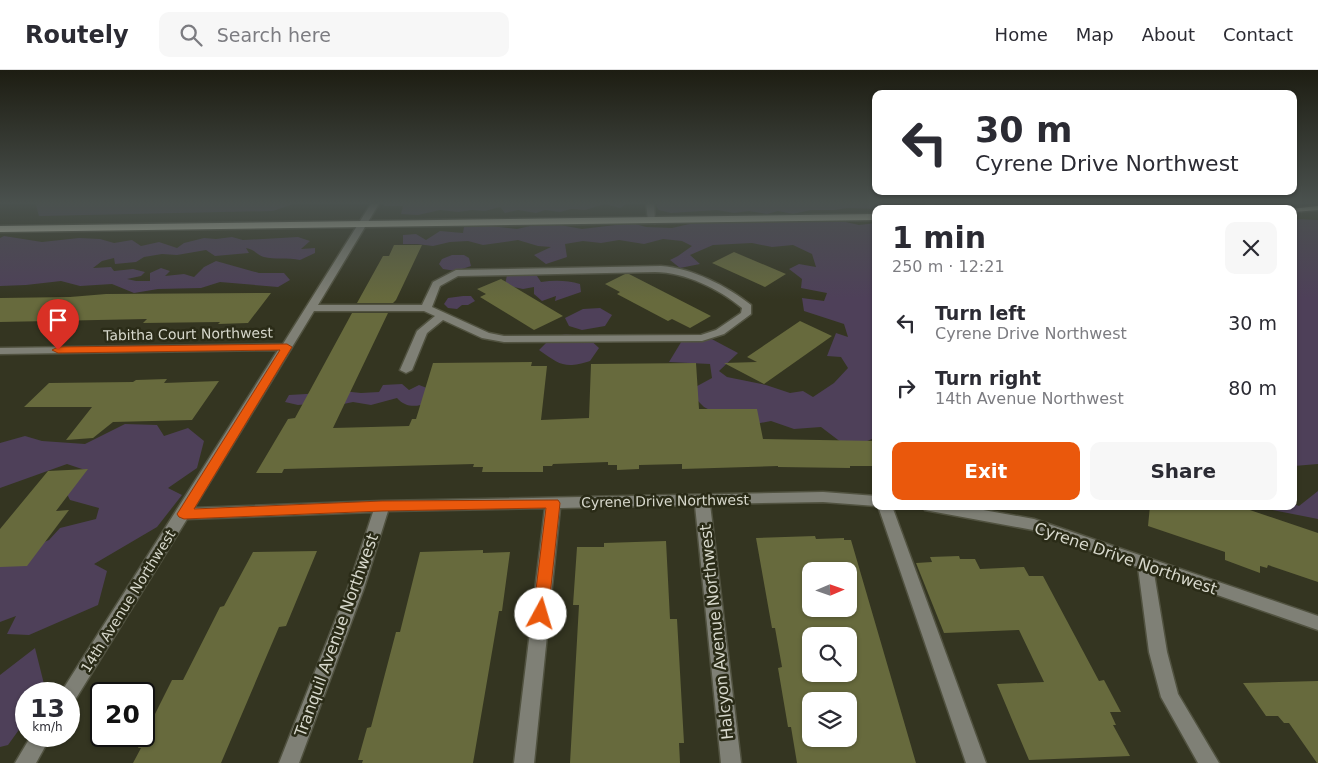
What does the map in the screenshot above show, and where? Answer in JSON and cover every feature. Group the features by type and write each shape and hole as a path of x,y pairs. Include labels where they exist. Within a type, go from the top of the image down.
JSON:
{"street":[{"name":"14th Avenue Northwest","path":"77,682 184,514 356,234"},
{"path":"312,308 426,308 486,336 504,339 678,339 702,338 720,332 746,314 747,307 739,299 685,274 672,270 655,269 456,273 436,284 426,308"},
{"path":"406,370 422,331 431,322 442,316"},
{"name":"Tabitha Court Northwest","path":"0,351 287,347"},
{"name":"Cyrene Drive Northwest","path":"184,514 382,506 824,497 872,501"},
{"name":"Halcyon Avenue Northwest","path":"702,500 731,763"},
{"path":"524,763 553,503"},
{"name":"Tranquil Avenue Northwest","path":"289,763 356,588 382,506"},
{"path":"886,510 976,763"},
{"name":"Cyrene Drive Northwest","path":"951,510 1034,526 1318,623"},
{"path":"1145,564 1158,652 1170,697 1209,763"},
{"path":"25,763 35,747"}],"shaded area":[{"path":"417,234 426,240 435,234 872,234 872,439 850,449 821,427 794,429 771,421 755,424 723,417 704,407 688,391 712,378 710,364 669,362 683,339 706,336 738,353 719,371 727,377 766,385 790,393 803,391 813,397 834,383 848,368 841,357 827,356 836,333 848,337 844,324 804,311 802,298 824,301 827,293 801,288 802,279 789,269 799,264 816,267 812,254 793,245 772,247 752,243 713,245 690,255 700,264 680,268 670,260 692,246 682,241 663,239 644,244 619,240 601,243 583,241 565,244 567,257 546,264 534,255 551,247 538,246 518,240 483,245 468,241 450,242 433,246 403,244 403,235"},
{"path":"1297,234 1318,234 1318,464 1297,466"},
{"path":"4,236 42,242 79,238 100,239 114,243 132,240 141,246 159,242 177,248 184,243 204,238 232,237 243,240 298,237 310,241 301,249 315,248 315,253 300,260 264,257 246,248 249,253 215,256 206,250 177,255 162,254 144,257 136,262 115,264 114,258 102,261 93,268 111,267 114,271 133,269 145,272 141,276 127,279 150,281 150,273 161,268 170,271 165,276 184,274 194,277 204,267 216,261 259,273 284,273 290,280 278,287 220,282 201,288 158,289 134,293 112,284 80,286 61,281 0,286 0,238"},
{"path":"452,255 464,255 469,258 471,266 456,271 443,269 439,264 442,259"},
{"path":"523,273 537,276 541,282 560,281 580,284 581,292 555,301 556,296 542,301 534,294 534,287 523,289 505,285 507,275"},
{"path":"471,296 475,301 468,305 462,305 457,309 448,308 444,304 448,298"},
{"path":"600,308 612,315 605,326 582,330 569,326 565,318 583,309"},
{"path":"566,334 587,337 599,348 590,361 574,365 563,364 539,350 552,337"},
{"path":"402,384 409,390 419,385 427,388 428,403 411,406 404,404 397,398 371,405 353,402 334,406 321,403 298,405 285,402 289,395 323,393 333,390 361,393 379,392 383,385"},
{"path":"125,424 157,425 164,436 188,428 204,441 197,468 168,488 182,495 157,527 94,564 107,571 98,605 29,635 7,634 16,616 0,622 0,561 49,540 60,528 96,519 99,508 70,500 65,490 85,470 67,464 0,488 0,443 25,436 42,441 85,444"},
{"path":"1318,491 1318,519 1272,510 1297,510 1297,505 1299,506"},
{"path":"35,648 44,682 15,682 15,735 8,745 0,747 0,675"}],"building":[{"path":"394,245 422,245 396,300 393,303 357,303 383,256 389,256"},
{"path":"734,252 786,274 765,287 712,263"},
{"path":"625,274 629,274 711,316 690,328 672,319 668,321 617,294 620,292 605,284"},
{"path":"501,279 563,316 534,330 480,297 486,294 477,289"},
{"path":"271,293 248,323 143,323 147,319 0,322 0,298 70,297 106,294"},
{"path":"352,313 388,313 333,428 409,426 412,419 416,419 433,363 532,362 531,366 547,366 541,420 589,418 591,364 696,363 699,409 757,409 763,439 872,441 872,466 850,466 850,468 778,466 682,469 682,464 639,465 639,469 617,470 617,465 608,465 608,462 553,464 552,466 543,466 543,472 482,472 483,467 473,467 474,464 284,469 282,473 256,473 288,419 295,418"},
{"path":"800,321 832,336 764,384 724,363 757,362 747,357"},
{"path":"167,379 164,383 219,381 192,420 113,422 93,438 66,440 92,407 24,407 49,383 133,382 136,380"},
{"path":"88,469 56,511 69,510 27,566 0,567 0,529 48,471"},
{"path":"1150,510 1250,510 1318,533 1318,582 1268,565 1267,568 1260,566 1260,573 1225,560 1225,552 1148,526"},
{"path":"815,536 816,539 844,538 844,540 851,540 857,562 802,562 802,618 858,618 858,564 916,763 797,763 791,727 788,727 778,668 782,667 775,628 772,628 756,538"},
{"path":"666,541 670,619 677,619 684,743 679,743 680,763 570,763 579,605 573,605 577,547 604,547 604,543"},
{"path":"483,550 483,553 510,552 502,611 499,611 473,763 362,763 363,760 358,760 367,728 371,727 396,632 400,632 420,552"},
{"path":"317,551 286,626 279,627 221,763 133,763 141,748 138,747 155,747 155,714 172,680 183,680 220,607 224,606 253,552"},
{"path":"959,556 960,559 975,559 980,569 1024,567 1029,576 1043,576 1099,681 1104,680 1121,712 1110,712 1116,725 1113,725 1130,756 1029,760 997,684 1044,682 1019,630 944,633 916,563 932,562 930,557"},
{"path":"1318,681 1317,763 1289,723 1284,723 1278,716 1266,716 1243,683"}],"route":[{"path":"58,350 287,347 184,514 382,506 553,503 541,614"}]}
